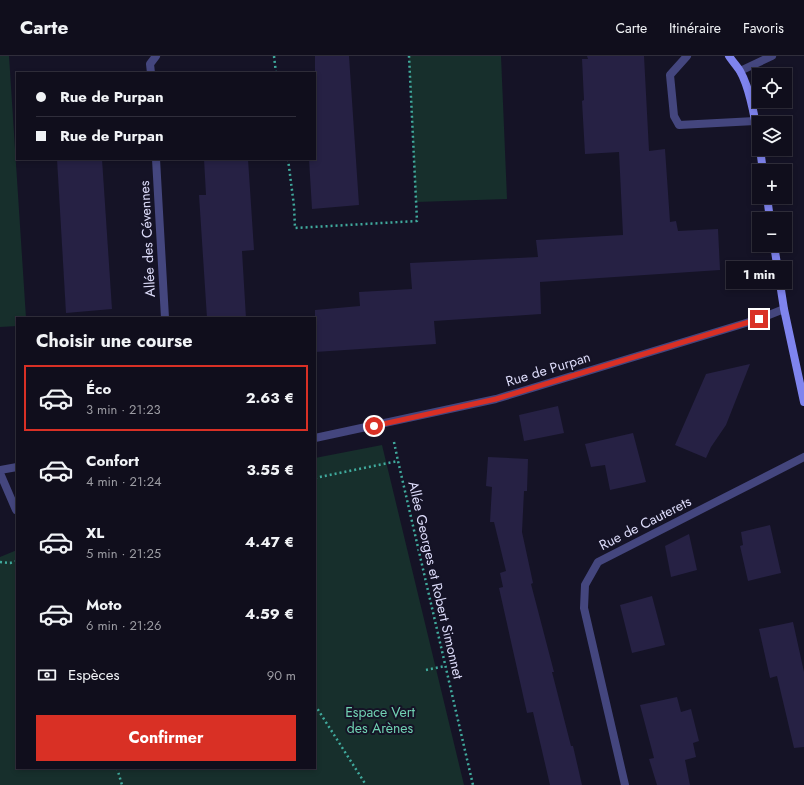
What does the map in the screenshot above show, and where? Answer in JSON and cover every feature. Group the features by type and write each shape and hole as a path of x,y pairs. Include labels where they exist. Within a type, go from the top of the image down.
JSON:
{"street":[{"path":"151,72 150,64 156,56"},
{"path":"687,56 670,75 674,116 679,125 752,121"},
{"path":"729,56 740,71 754,116"},
{"path":"740,71 772,56"},
{"name":"Allée des Cévennes","path":"156,160 165,317"},
{"path":"775,252 784,309 804,402"},
{"name":"Rue de Purpan","path":"316,438 496,399 759,319 784,309"},
{"name":"Rue de Cauterets","path":"625,785 584,608 585,585 598,562 804,457"},
{"path":"16,467 0,471 16,510"}],"path":[{"path":"274,56 276,72"},
{"path":"288,160 294,206 295,228 417,221 409,56"},
{"name":"Allée Georges et Robert Simonnet","path":"316,478 398,461 473,785"},
{"path":"0,562 10,563 16,561"},
{"path":"426,670 445,666"},
{"path":"316,707 366,785"},
{"path":"116,769 122,785"}],"green space":[{"path":"0,56 9,56 26,317 16,317 16,326 0,327"},
{"path":"409,56 501,56 507,199 416,202"},
{"name":"Espace Vert des Arènes","path":"382,445 464,785 0,785 0,557 16,550 16,769 316,769 316,458"}],"building":[{"path":"315,56 349,56 359,205 312,209 309,160 316,160"},
{"path":"587,56 644,56 649,151 665,149 670,222 676,221 678,231 718,229 720,270 540,282 541,314 434,321 436,344 316,352 315,310 360,306 359,292 412,289 410,263 538,257 536,240 623,235 619,152 585,154 582,101 584,100 582,59 588,59"},
{"path":"57,160 102,160 112,309 66,313"},
{"path":"204,160 248,160 254,250 242,251 246,317 207,317 199,195 206,195"},
{"path":"750,364 726,425 711,447 706,458 675,445 706,374"},
{"path":"558,406 564,433 524,441 519,415"},
{"path":"633,433 646,482 610,490 605,465 591,467 585,444"},
{"path":"488,457 528,459 527,491 524,491 522,532 533,583 531,584 554,672 552,672 571,746 573,746 582,785 550,785 533,712 527,713 499,588 503,587 500,573 506,571 494,522 490,522 492,487 486,486"},
{"path":"770,525 781,573 748,581 740,546 743,545 741,532"},
{"path":"689,534 697,570 671,577 665,546"},
{"path":"652,596 665,645 632,653 620,605"},
{"path":"793,622 804,672 804,747 794,748 777,676 770,678 759,629"},
{"path":"677,697 681,712 691,709 699,741 693,743 696,757 685,760 690,785 657,785 649,759 654,758 640,705"}],"route":[{"path":"374,426 496,399 759,319"}]}
